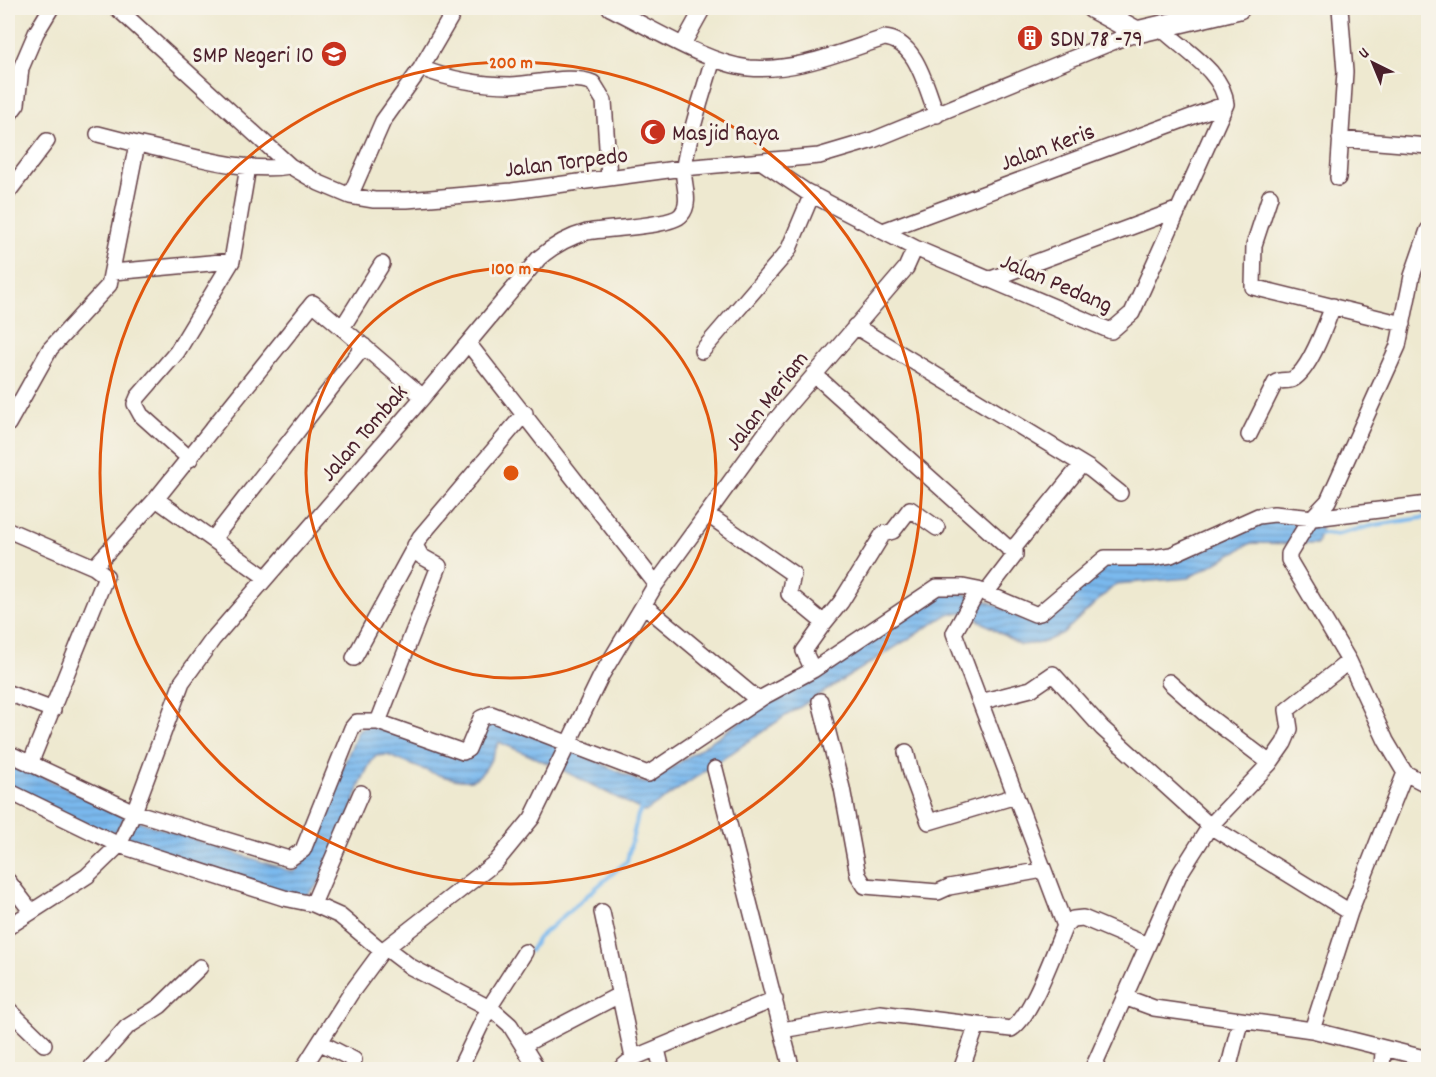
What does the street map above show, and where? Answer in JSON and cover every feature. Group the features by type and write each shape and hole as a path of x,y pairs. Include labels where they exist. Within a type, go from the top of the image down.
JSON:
{"street":[{"path":"8,116 16,104 22,81 21,68 36,33 51,8"},
{"name":"Jalan Torpedo","path":"117,8 290,166 350,196 374,200 407,200 512,191 683,168 819,156 873,140 1137,33"},
{"path":"350,196 383,122 421,68 456,8"},
{"path":"610,8 713,59 749,68 794,65 890,39 903,44 912,57 937,114"},
{"path":"684,44 703,8"},
{"path":"1093,8 1137,33 1239,8"},
{"path":"1338,178 1345,72 1340,8"},
{"path":"1161,28 1213,76 1225,93 1226,104"},
{"path":"683,168 713,59"},
{"path":"421,68 449,79 475,84 511,85 576,79 593,83 604,101 609,178"},
{"name":"Jalan Pedang","path":"762,162 812,194 915,248 1111,331 1132,313 1226,104"},
{"name":"Jalan Keris","path":"883,231 1226,104"},
{"path":"98,134 136,144 248,166 274,169 290,166"},
{"path":"1340,139 1428,146"},
{"path":"8,192 47,141"},
{"path":"8,424 50,349 102,294 113,272 136,144"},
{"path":"190,459 141,415 135,404 138,397 177,352 232,261 248,166"},
{"name":"Jalan Tombak","path":"120,842 133,814 182,682 213,639 423,397 539,258 562,241 589,231 644,225 676,218 682,214 686,205 683,168"},
{"path":"702,351 788,251 795,240 812,194"},
{"path":"1270,196 1254,245 1253,287 1403,324"},
{"path":"991,279 1179,208"},
{"path":"1428,230 1412,276 1398,346 1328,501 1289,554 1292,568 1349,661 1386,741 1405,773 1428,785"},
{"name":"Jalan Meriam","path":"302,1070 351,993 384,949 496,862 532,818 566,743 601,676 656,584 773,423 906,268 915,248"},
{"path":"113,272 232,261"},
{"path":"342,328 382,264"},
{"path":"1412,276 1428,277"},
{"path":"94,567 190,459 313,303 423,397"},
{"path":"1250,435 1275,383 1280,380 1290,381 1299,374 1316,347 1333,306"},
{"path":"855,326 1082,464 1120,493"},
{"path":"468,343 525,413 656,584"},
{"path":"213,539 364,346"},
{"path":"814,374 1007,547 1014,546 1082,464"},
{"path":"354,658 415,545 525,413"},
{"path":"156,498 266,577"},
{"path":"8,753 133,814 282,858 295,857 303,850 352,728 362,721 378,722 463,752 468,749 481,718 488,714 648,774 758,700 813,670 937,587 963,587 1032,614 1040,613 1097,562 1105,558 1152,558 1171,555 1258,516 1274,514 1312,520 1428,504"},
{"path":"813,670 804,653 841,602 883,534 893,531 910,510 937,528"},
{"path":"707,514 792,572 794,577 789,594 824,623"},
{"path":"8,530 94,567 106,576 30,764"},
{"path":"378,722 439,566 421,556 415,545"},
{"path":"1014,546 1015,555 979,592 954,633 1065,926"},
{"path":"644,605 758,700"},
{"path":"1092,1070 1179,875 1210,826 1270,763 1288,735 1287,710 1349,661"},
{"path":"980,702 1031,689 1053,674 1102,728 1210,826 1350,912"},
{"path":"1169,682 1204,713 1270,763"},
{"path":"8,693 53,710"},
{"path":"820,701 842,788 858,874 865,886 938,892 950,886 1043,870"},
{"path":"906,752 929,822 1016,796"},
{"path":"715,769 792,1070"},
{"path":"1312,1030 1350,912 1405,773"},
{"path":"8,791 120,842 284,898 313,904 340,916 411,967 495,1012 523,1045 538,1070"},
{"path":"313,904 361,793"},
{"path":"8,927 87,876 120,842"},
{"path":"8,881 31,911"},
{"path":"602,912 633,1058"},
{"path":"782,1030 880,1013 1007,1030 1021,1021 1045,974 1065,926 1072,919 1083,918 1147,945"},
{"path":"459,1070 495,1012 525,952"},
{"path":"89,1070 127,1027 151,1014 200,967"},
{"path":"523,1045 619,995"},
{"path":"1124,997 1154,1008 1239,1022 1312,1030 1383,1050 1428,1059"},
{"path":"619,1070 633,1058 775,999"},
{"path":"8,1009 44,1044"},
{"path":"1228,1070 1239,1022"},
{"path":"961,1070 977,1025"},
{"path":"321,1043 354,1060"},
{"path":"657,1049 662,1070"},
{"path":"1382,1070 1383,1050"}],"water":[{"path":"1256,519 1322,524 1317,544 1251,543 1188,578 1116,584 1063,633 1042,643 1020,645 977,619 962,613 948,614 787,715 645,812 558,768 566,747 636,780 645,783 652,781 936,590 973,596 1028,622 1046,612 1115,558 1147,562"},
{"path":"486,720 563,745 554,766 499,742 484,771 476,778 468,780 446,777 387,755 375,756 358,791 328,871 302,898 124,841 135,820 293,872 301,866 359,729 371,725 459,756"},
{"path":"8,760 125,817 113,837 8,787"}],"waterway":[{"path":"1315,533 1335,535 1375,525 1428,517"},
{"path":"530,951 538,938 627,861 638,815 643,806"}],"place":[{"name":"SDN 78 -79","path":"1030,38"},
{"name":"SMP Negeri 10","path":"334,54"},
{"name":"Masjid Raya","path":"653,132"}]}
